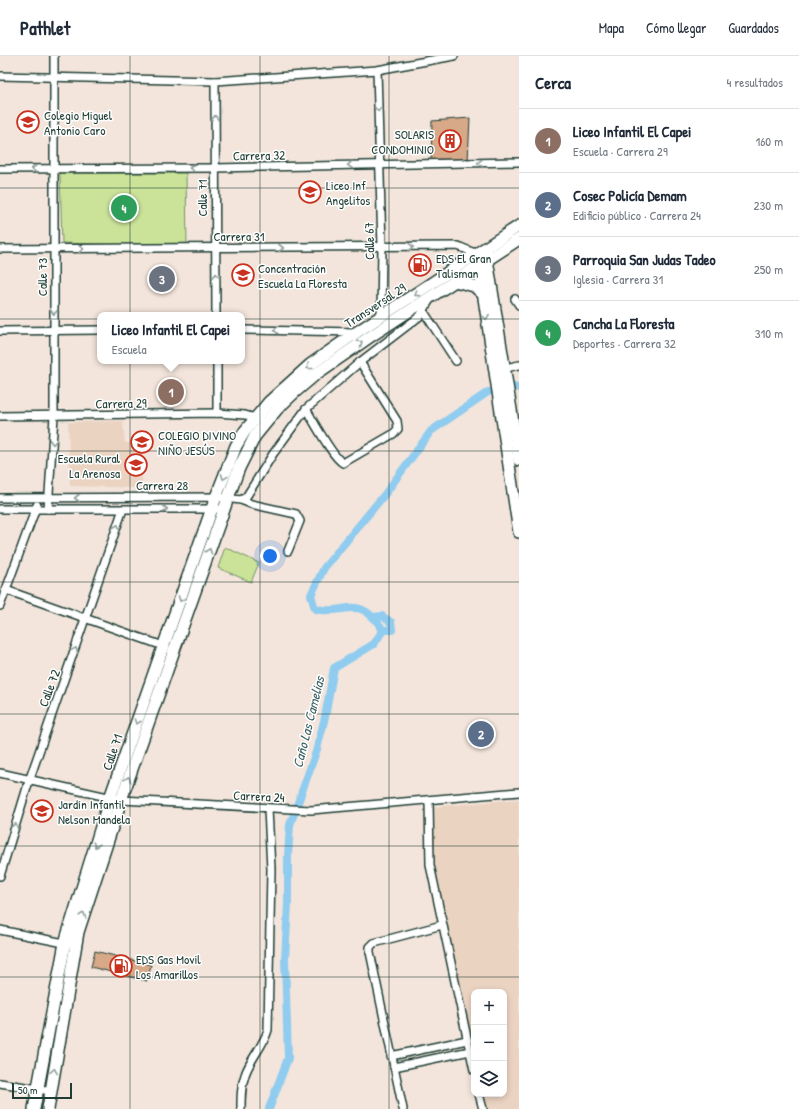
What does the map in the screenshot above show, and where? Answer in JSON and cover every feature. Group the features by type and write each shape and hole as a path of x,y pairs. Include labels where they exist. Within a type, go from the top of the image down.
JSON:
{"main road":[{"name":"Transversal 29","path":"266,422 296,390 316,374 455,281 482,256 519,226"},
{"name":"Transversal 29","path":"255,418 289,383 357,332 381,316 482,256 519,239"},
{"path":"482,256 483,294 519,532"},
{"path":"482,256 506,368 519,460"},
{"path":"455,281 474,286 483,294"},
{"name":"Calle 71","path":"218,509 216,497 236,446 255,418"},
{"name":"Calle 71","path":"34,1109 70,944 116,799 218,509 228,498 247,451 266,422"},
{"name":"Calle 71","path":"48,1109 70,944"}],"street":[{"name":"Calle 73","path":"48,509 50,498 54,416 54,56"},
{"path":"0,76 215,81 377,70 454,56"},
{"name":"Calle 67","path":"377,70 382,247 381,316"},
{"name":"Calle 71","path":"215,81 216,312"},
{"name":"Carrera 32","path":"0,169 216,168 519,162"},
{"name":"Carrera 31","path":"0,249 216,249 458,246 482,256"},
{"path":"241,500 246,497 273,454 306,409 360,362 424,312 432,296"},
{"path":"424,312 456,361"},
{"path":"0,331 97,330"},
{"path":"245,330 357,332"},
{"path":"306,409 332,451 342,463 393,434 398,429 397,421 360,362"},
{"path":"217,364 217,414"},
{"path":"506,368 519,366"},
{"name":"Carrera 29","path":"0,416 217,414 255,418 266,422"},
{"name":"Carrera 28","path":"0,498 216,497 241,500 251,504 296,514 299,517 300,521 288,551"},
{"path":"0,606 39,498"},
{"name":"Carrera 28","path":"0,509 218,509"},
{"name":"Calle 72","path":"0,876 29,781 123,509"},
{"path":"6,590 169,648"},
{"name":"Carrera 24","path":"0,774 116,799 284,810 311,810 519,792"},
{"path":"429,800 430,865 472,1061"},
{"path":"241,1109 241,1091 245,1073 265,1040 268,1030 271,869 268,809"},
{"path":"402,1109 370,947 374,943 442,925"},
{"path":"0,930 70,944"},
{"path":"391,1056 467,1040"},
{"path":"394,1067 470,1051"},
{"path":"0,1083 51,1091"},
{"path":"480,1097 483,1109"}],"shaded area":[{"path":"123,421 125,443 143,442 142,488 70,486 68,422"},
{"path":"519,799 519,1109 487,1109 485,1097 507,1097 507,989 471,989 471,1034 444,918 434,861 432,807"}],"green space":[{"path":"60,173 186,173 187,247 62,243"},
{"path":"225,547 259,563 251,582 218,568"}],"building":[{"name":"SOLARIS CONDOMINIO","path":"470,118 468,161 431,162 432,121"},
{"name":"EDS El Gran Talisman","path":"426,259 429,268 414,272 412,262"},
{"name":"EDS Gas Movil Los Amarillos","path":"95,951 151,965 147,981 91,967"}],"waterway":[{"name":"Caño Las Camelias","path":"513,386 519,388"},
{"name":"Caño Las Camelias","path":"269,1109 288,1058 285,959 290,825 317,749 325,717 334,668 374,644 383,630 374,618 359,609 315,609 311,595 324,568 385,494 431,431 488,392"},
{"path":"374,617 382,616 391,622 392,630 383,630"}],"place":[{"name":"Colegio Miguel Antonio Caro","path":"28,122"},
{"name":"SOLARIS CONDOMINIO","path":"450,141"},
{"name":"Liceo Inf Angelitos","path":"310,192"},
{"name":"Cancha La Floresta","path":"124,208"},
{"name":"EDS El Gran Talisman","path":"420,265"},
{"name":"Concentración Escuela La Floresta","path":"243,275"},
{"name":"Parroquia San Judas Tadeo","path":"162,279"},
{"name":"Liceo Infantil El Capei","path":"171,392"},
{"name":"COLEGIO DIVINO NIÑO JESÚS","path":"142,442"},
{"name":"Escuela Rural La Arenosa","path":"136,465"},
{"name":"Cosec Policía Demam","path":"481,734"},
{"name":"Jardín Infantil Nelson Mandela","path":"42,811"},
{"name":"EDS Gas Movil Los Amarillos","path":"121,966"}]}
